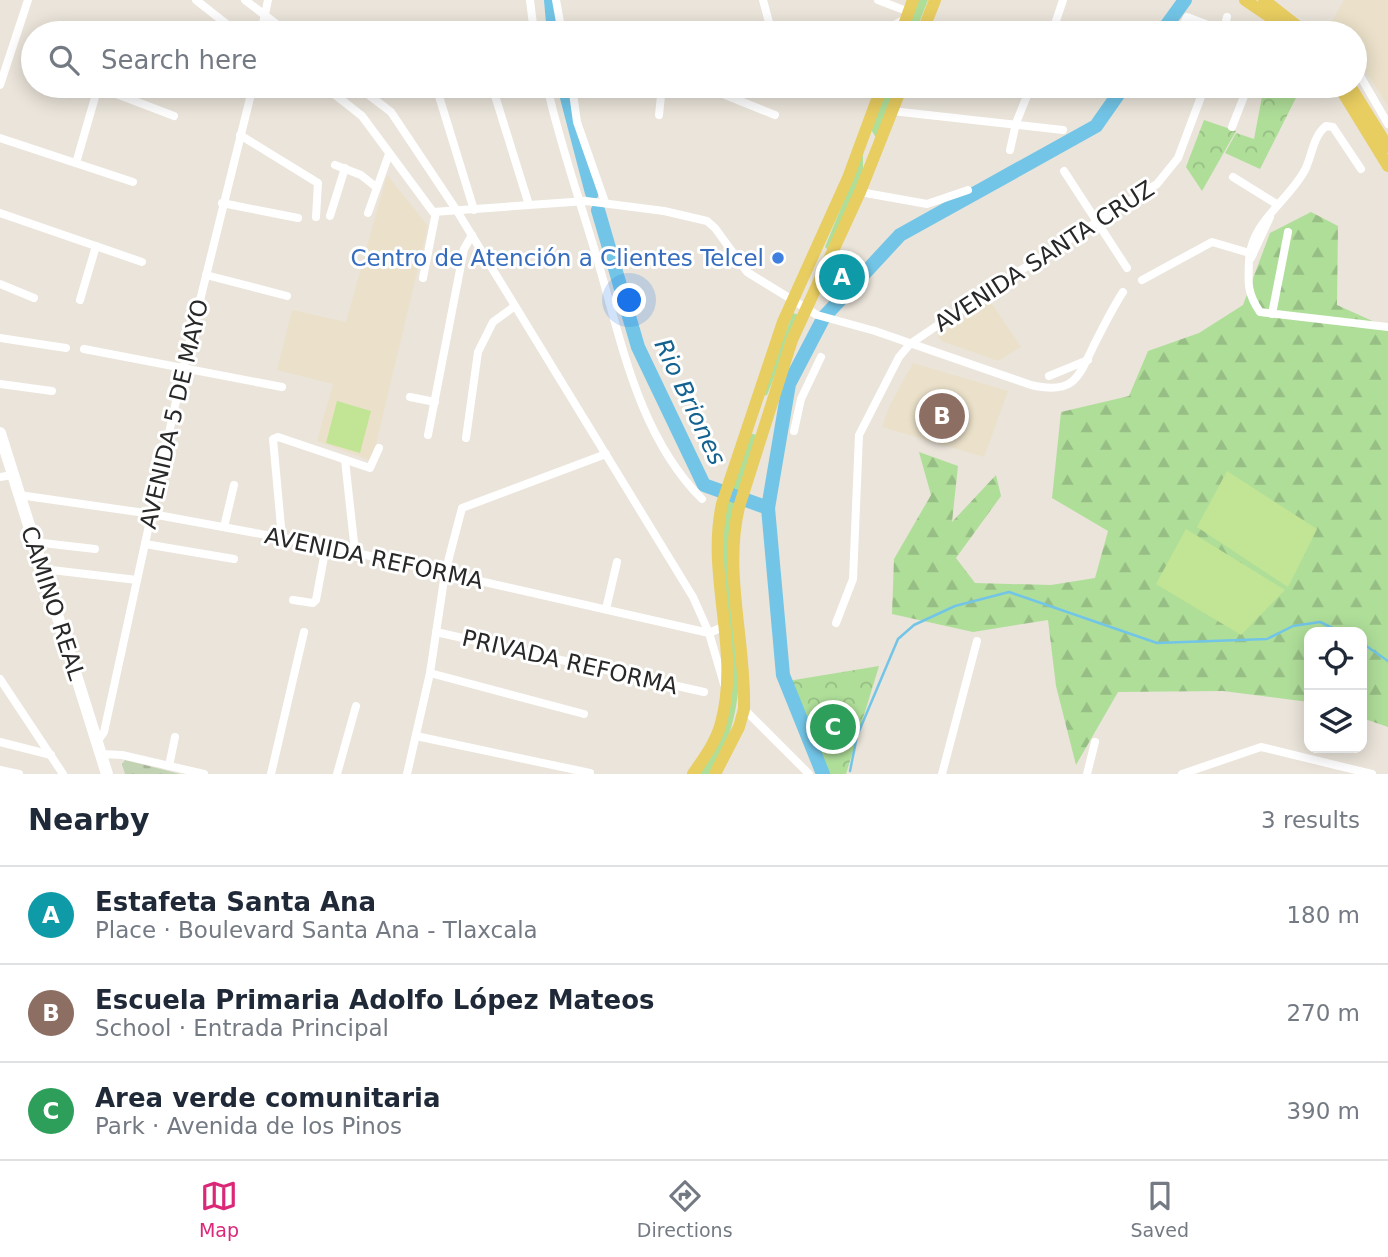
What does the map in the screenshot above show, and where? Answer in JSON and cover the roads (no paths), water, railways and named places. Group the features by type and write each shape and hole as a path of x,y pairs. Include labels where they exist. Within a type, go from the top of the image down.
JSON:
{"main road":[{"path":"927,21 935,0"},
{"path":"1245,0 1276,21"},
{"path":"1264,0 1291,21"},
{"path":"693,774 711,747 721,723 727,691 725,625 717,550 719,517 745,431 783,322 848,178 877,98"},
{"path":"715,774 739,727 744,709 733,559 736,522 747,479 770,402 812,312 897,98"},
{"path":"1346,98 1388,166"},
{"path":"1357,98 1388,148"},
{"path":"860,141 867,140 871,145 866,175"},
{"path":"756,398 770,402"},
{"path":"745,431 760,435"},
{"name":"CAMINO REAL","path":"0,433 6,476 19,495 107,774"}],"street":[{"path":"21,21 28,0"},
{"path":"196,0 223,21"},
{"path":"245,0 272,21"},
{"path":"264,21 268,0"},
{"path":"530,0 533,21"},
{"path":"556,0 560,21"},
{"path":"763,0 769,21"},
{"path":"878,0 910,10"},
{"path":"1056,21 1063,0"},
{"path":"896,21 910,10"},
{"path":"1226,21 1227,17"},
{"path":"0,85 21,21"},
{"path":"1367,88 1388,124"},
{"path":"76,163 95,98"},
{"path":"127,98 174,116"},
{"name":"AVENIDA 5 DE MAYO","path":"99,748 183,369 250,98"},
{"path":"339,98 362,116 436,212"},
{"path":"373,98 391,112 457,211 694,597 709,633 727,691"},
{"path":"440,98 474,209"},
{"path":"496,98 529,205"},
{"path":"550,98 614,317 622,358 663,446 688,485 702,499"},
{"path":"574,98 577,122 605,202"},
{"path":"659,115 661,98"},
{"path":"733,98 775,115"},
{"path":"1010,150 1016,123 1026,98"},
{"name":"AVENIDA SANTA CRUZ","path":"910,344 1157,184 1178,158 1200,98"},
{"path":"1232,127 1243,98"},
{"path":"892,111 1063,130"},
{"path":"1361,169 1333,127 1320,131 1304,171 1260,232 1250,256 1246,279 1249,295 1260,312 1388,327"},
{"path":"240,135 314,179 319,188 316,217"},
{"path":"0,138 134,182"},
{"path":"368,213 389,154"},
{"path":"335,165 376,187"},
{"path":"330,216 345,168"},
{"path":"1064,171 1127,268"},
{"path":"1233,177 1278,205"},
{"path":"860,192 927,204 968,190"},
{"path":"436,212 579,201 605,202 707,221 747,272 812,312 1031,386 1051,390 1071,384 1083,373 1123,292"},
{"path":"222,203 298,218"},
{"path":"423,278 436,212"},
{"path":"0,213 142,262"},
{"path":"1272,314 1288,232"},
{"path":"428,435 464,249 472,235"},
{"path":"1142,280 1212,242 1250,256"},
{"path":"80,300 96,246"},
{"path":"206,275 287,296"},
{"path":"0,284 34,298"},
{"path":"466,438 478,352 493,322 515,306"},
{"path":"0,338 66,348"},
{"path":"836,623 853,579 861,428 910,344"},
{"path":"84,349 282,387"},
{"path":"794,431 801,399 821,357"},
{"path":"1049,376 1088,360"},
{"path":"0,384 52,391"},
{"path":"410,397 435,402"},
{"path":"282,538 273,439 278,437 370,468 379,448"},
{"path":"407,774 430,673 445,573 462,508 606,454"},
{"path":"345,460 355,552"},
{"path":"224,527 234,485"},
{"name":"AVENIDA REFORMA","path":"19,495 152,514 326,546 709,633"},
{"path":"34,542 95,549"},
{"path":"145,544 234,559"},
{"path":"293,600 313,603 316,600 326,546"},
{"path":"606,609 617,562"},
{"path":"43,569 137,580"},
{"path":"709,633 725,625"},
{"path":"272,773 304,632"},
{"name":"PRIVADA REFORMA","path":"436,632 704,692"},
{"path":"942,774 977,640"},
{"path":"430,673 584,714"},
{"path":"0,679 63,774"},
{"path":"0,694 13,697"},
{"path":"337,774 356,706"},
{"path":"744,709 809,774"},
{"path":"416,736 590,773"},
{"path":"169,766 175,737"},
{"path":"0,742 51,755"},
{"path":"1087,774 1095,742"},
{"path":"1182,774 1261,747 1371,774"},
{"path":"99,748 204,774"},
{"path":"1223,762 1225,772"},
{"path":"0,770 19,774"}],"waterway":[{"name":"Rio Briones","path":"551,0 553,21"},
{"path":"1170,21 1185,0"},
{"name":"Rio Briones","path":"567,98 592,193"},
{"path":"768,508 789,384 824,317 900,235 1096,126 1116,98"},
{"name":"Rio Briones","path":"598,210 638,347 704,485 768,508 783,675 823,774"},
{"path":"850,771 857,736 898,639 914,625 955,606 1009,592 1157,643 1267,639 1293,626 1320,622 1330,627"},
{"path":"1367,646 1388,661"}],"place":[{"name":"Centro de Atención a Clientes Telcel","path":"778,258"},
{"name":"Estafeta Santa Ana","path":"842,277"},
{"name":"Escuela Primaria Adolfo López Mateos","path":"942,416"},
{"name":"Area verde comunitaria","path":"833,727"}]}
